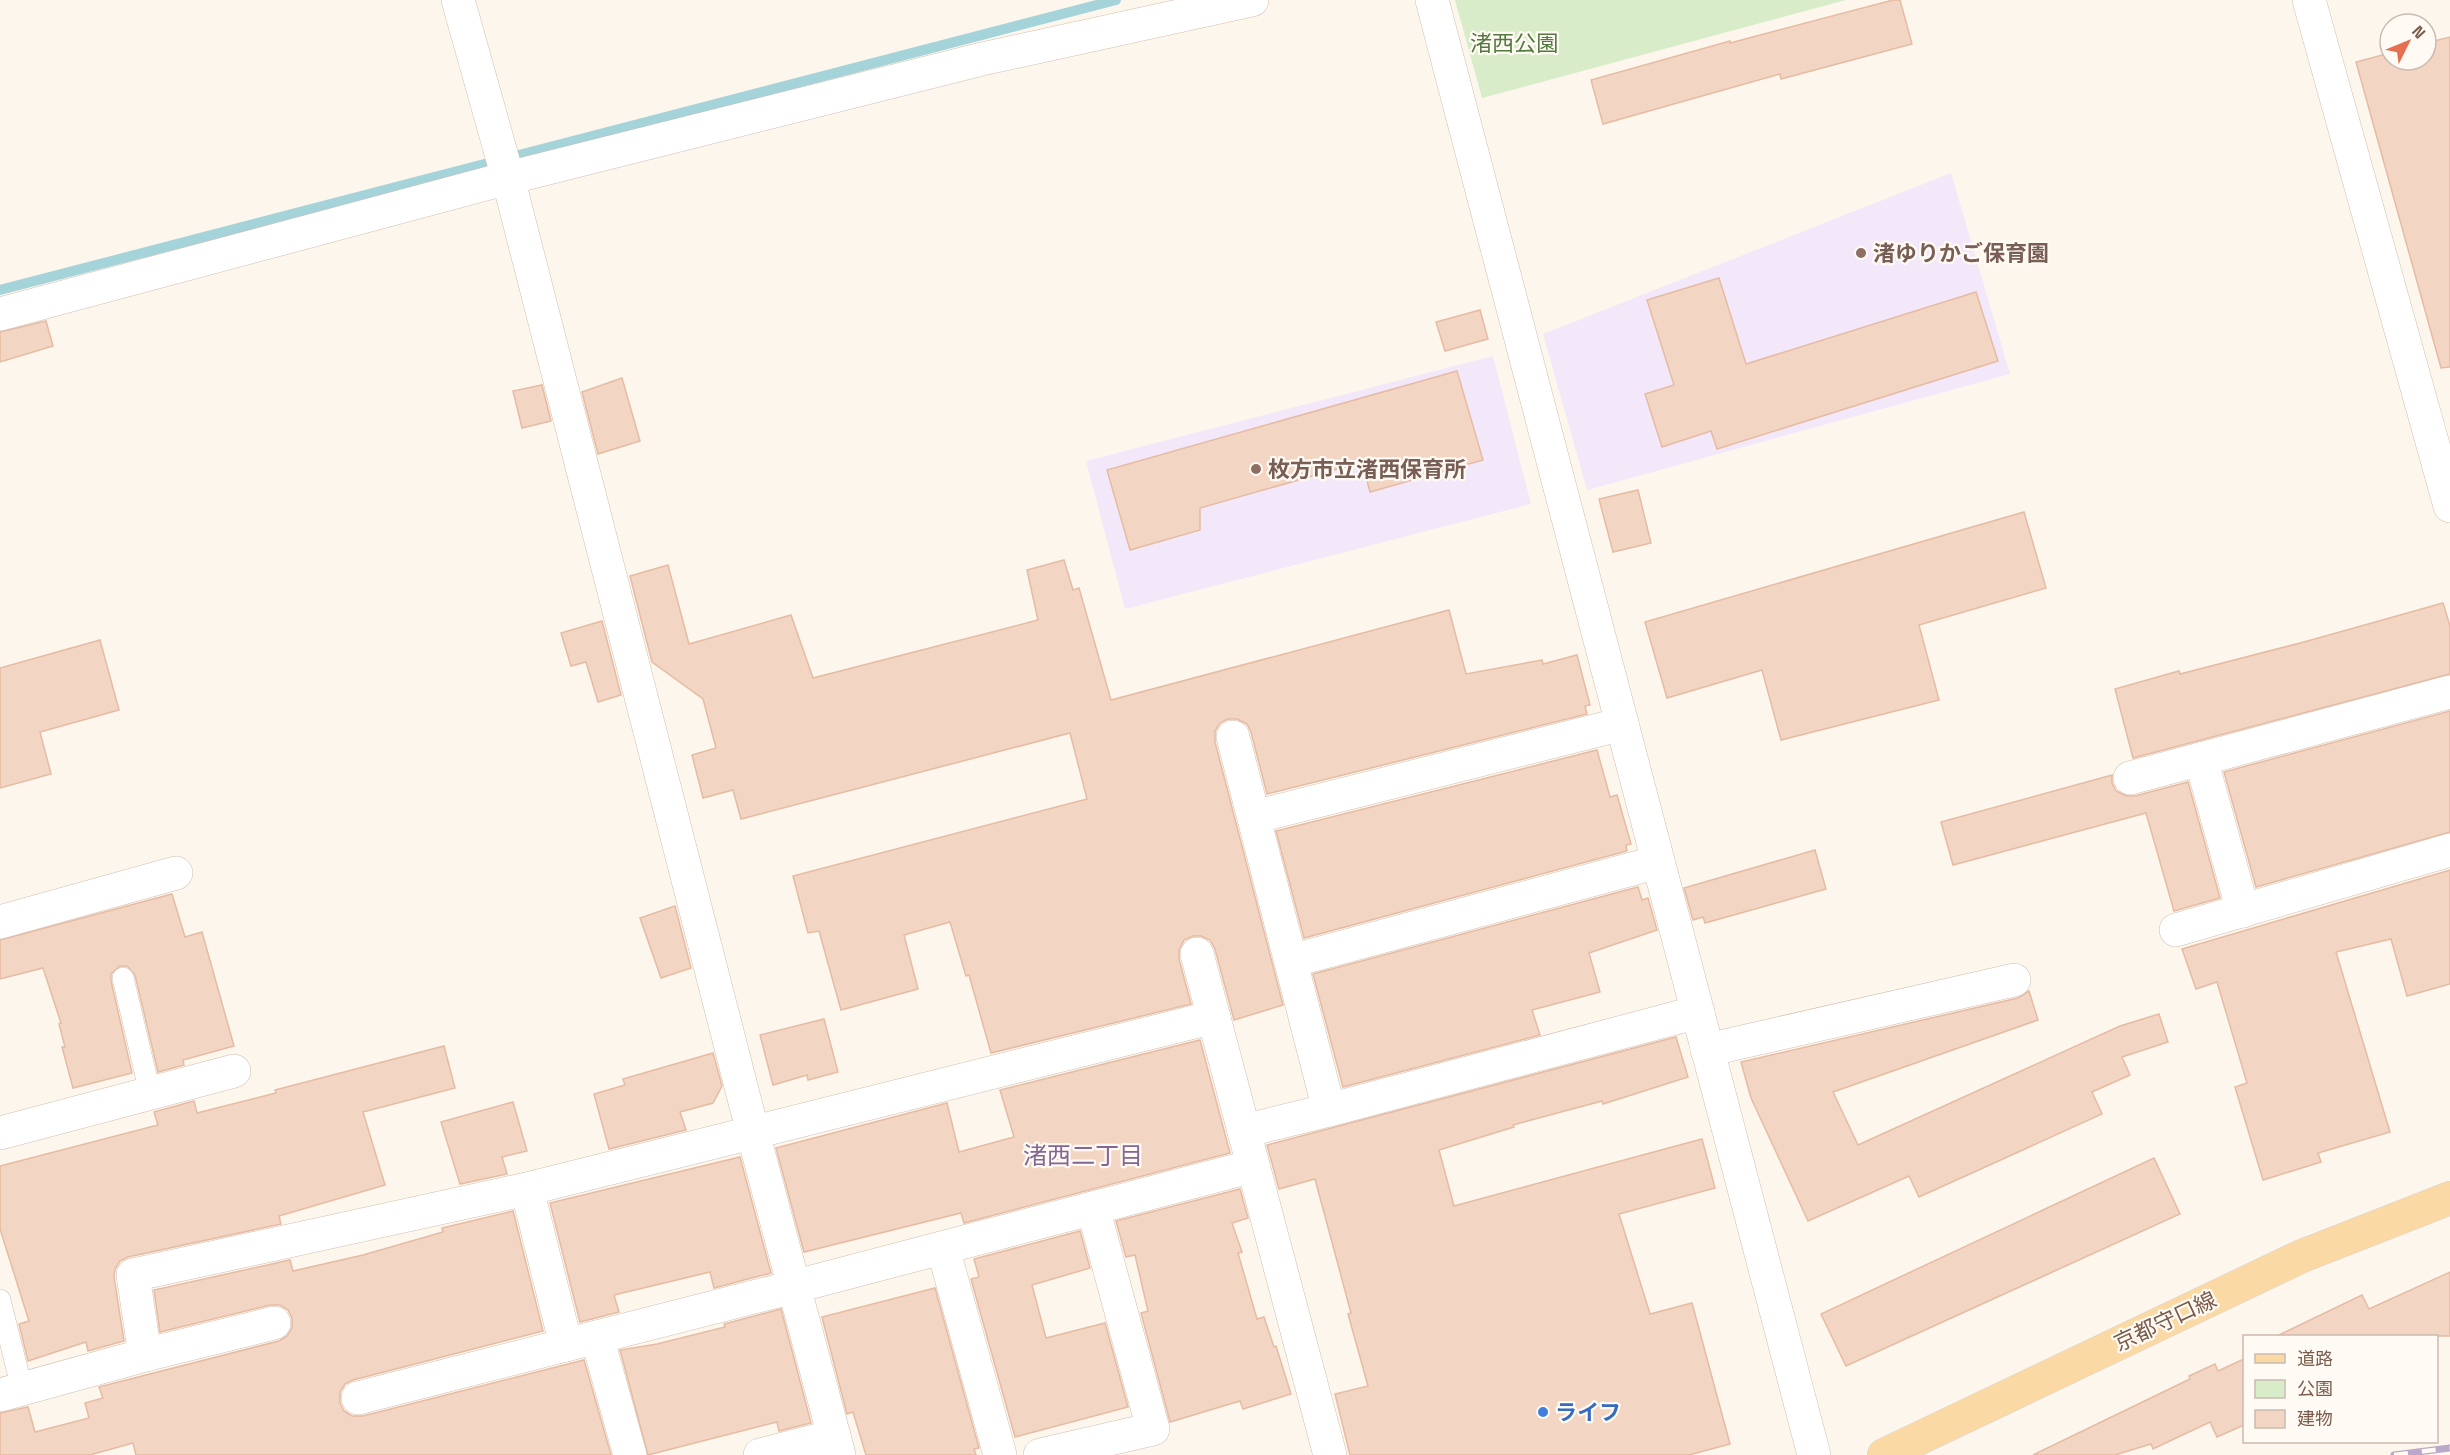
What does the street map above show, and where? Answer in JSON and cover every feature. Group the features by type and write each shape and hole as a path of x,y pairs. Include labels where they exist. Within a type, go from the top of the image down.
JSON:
{"main road":[{"name":"京都守口線","path":"1884,1455 2302,1256 2450,1198"}],"street":[{"path":"458,0 508,178 753,1132 836,1445 760,1455"},
{"path":"0,314 508,178 982,59 1252,0"},
{"path":"1431,0 1814,1455"},
{"path":"2309,0 2450,506"},
{"path":"2130,778 2450,692"},
{"path":"1254,817 1622,724"},
{"path":"1233,737 1329,1110"},
{"path":"2201,759 2243,911"},
{"path":"2176,930 2450,850"},
{"path":"1291,961 1658,862"},
{"path":"0,922 176,873"},
{"path":"1197,954 1330,1455"},
{"path":"1707,1050 2014,980"},
{"path":"1244,1131 1698,1012"},
{"path":"145,1355 133,1275 527,1189 1214,1017"},
{"path":"0,1133 234,1071"},
{"path":"358,1398 794,1287 1253,1166"},
{"path":"527,1189 582,1341 630,1455"},
{"path":"1040,1455 1153,1429 1093,1208"},
{"path":"943,1248 1000,1455"},
{"path":"11,1392 274,1323"}],"lane":[{"path":"123,978 150,1093"},
{"path":"0,1300 11,1392"}],"shaded area":[{"name":"渚ゆりかご保育園","path":"1951,173 2010,374 1587,490 1543,334"},
{"path":"1493,356 1531,504 1125,609 1086,461"}],"green space":[{"name":"渚西公園","path":"1455,0 1846,0 1482,98"}],"building":[{"path":"1900,0 1912,44 1781,79 1780,74 1603,124 1591,80 1730,41 1730,43"},
{"path":"2450,37 2450,367 2441,368 2356,62 2378,56 2378,72 2438,72 2438,40"},
{"path":"1719,278 1746,364 1976,292 1998,361 1717,449 1711,431 1662,447 1645,394 1674,385 1647,300"},
{"path":"1480,310 1488,339 1445,351 1436,322"},
{"path":"46,321 53,346 0,362 0,332"},
{"path":"1457,371 1483,460 1370,492 1362,462 1200,508 1200,530 1130,550 1107,470"},
{"path":"622,378 640,441 598,454 582,392"},
{"path":"542,385 551,421 522,428 513,391"},
{"path":"1638,490 1651,543 1613,552 1599,499"},
{"path":"2024,512 2046,588 1919,625 1939,700 1781,740 1762,670 1667,698 1645,622"},
{"path":"1064,560 1073,590 1079,588 1111,700 1449,610 1466,674 1542,660 1543,664 1577,655 1590,705 1585,706 1587,714 1267,794 1247,724 1237,719 1228,719 1220,723 1215,731 1215,742 1283,1005 1234,1020 1215,949 1210,940 1201,936 1193,936 1184,940 1179,950 1179,959 1191,1004 991,1053 969,975 966,976 950,922 904,935 918,989 841,1010 819,931 808,933 793,876 1087,799 1070,733 741,819 733,790 703,798 692,755 716,748 703,699 652,662 630,576 668,565 689,644 791,615 813,678 1038,620 1027,570"},
{"path":"2443,603 2450,626 2450,674 2133,758 2115,689 2179,671 2180,674 2304,642"},
{"path":"602,621 621,695 598,702 586,662 571,666 561,633"},
{"path":"100,640 119,710 40,732 51,774 0,788 0,668"},
{"path":"2450,711 2450,832 2256,887 2224,772"},
{"path":"1597,750 1610,797 1617,795 1631,844 1626,845 1627,851 1304,938 1276,831"},
{"path":"2112,775 2112,783 2116,791 2126,796 2135,796 2188,782 2220,898 2174,911 2146,813 1953,865 1941,822"},
{"path":"1815,850 1826,889 1705,923 1703,917 1693,920 1684,888"},
{"path":"2450,870 2450,984 2407,996 2391,939 2336,952 2390,1132 2318,1153 2321,1162 2263,1180 2235,1087 2247,1083 2217,982 2196,989 2182,949"},
{"path":"1638,887 1642,900 1648,898 1657,930 1589,953 1600,992 1532,1010 1540,1035 1343,1087 1313,974"},
{"path":"172,894 185,937 202,932 234,1046 183,1060 184,1065 158,1072 135,975 127,966 120,966 111,974 111,981 132,1073 73,1088 62,1047 65,1047 59,1024 61,1023 43,968 0,979 0,940"},
{"path":"675,906 691,968 661,978 640,918"},
{"path":"2029,991 2038,1020 1833,1092 1858,1145 2120,1026 2159,1014 2168,1042 2122,1057 2130,1075 2092,1092 2102,1114 1919,1197 1909,1176 1808,1221 1751,1098 1741,1062 2018,998"},
{"path":"824,1019 838,1072 808,1080 807,1075 773,1085 760,1035"},
{"path":"1676,1037 1688,1077 1603,1104 1602,1101 1513,1125 1514,1127 1439,1150 1454,1206 1702,1139 1715,1188 1619,1214 1650,1314 1692,1303 1730,1444 1689,1455 1350,1455 1335,1394 1368,1386 1348,1314 1351,1313 1315,1179 1279,1189 1267,1145"},
{"path":"1200,1040 1230,1153 964,1223 961,1213 804,1252 776,1148 947,1103 959,1152 1014,1137 1000,1090"},
{"path":"444,1046 455,1088 363,1112 385,1185 279,1216 281,1224 128,1257 120,1261 115,1269 114,1277 124,1341 88,1351 86,1342 28,1361 19,1324 29,1321 0,1229 0,1166 158,1125 154,1112 194,1101 197,1113"},
{"path":"713,1053 722,1086 713,1103 680,1112 686,1130 609,1149 594,1094 625,1085 623,1079"},
{"path":"513,1102 527,1151 502,1157 507,1174 460,1184 441,1122"},
{"path":"740,1157 771,1273 714,1288 710,1272 614,1295 619,1312 580,1322 550,1203"},
{"path":"2154,1158 2180,1214 1846,1366 1821,1314"},
{"path":"1240,1189 1248,1218 1232,1223 1242,1252 1238,1253 1257,1319 1264,1317 1291,1394 1243,1409 1240,1401 1170,1422 1141,1313 1148,1311 1135,1255 1126,1257 1116,1221"},
{"path":"513,1211 543,1331 353,1380 345,1384 340,1392 340,1403 344,1411 352,1416 363,1416 584,1360 611,1455 136,1455 133,1443 90,1455 0,1455 0,1413 28,1407 35,1432 89,1418 85,1403 103,1398 99,1387 279,1341 287,1336 292,1328 292,1318 288,1310 280,1305 270,1305 160,1332 154,1290 290,1260 293,1271 363,1255 443,1232 442,1228"},
{"path":"1080,1231 1090,1268 1032,1285 1046,1338 1105,1323 1128,1407 1015,1437 971,1279 979,1277 974,1259"},
{"path":"2450,1272 2450,1336 2279,1335 2362,1295 2369,1309"},
{"path":"935,1288 979,1448 974,1449 976,1455 866,1455 853,1412 847,1414 822,1317"},
{"path":"781,1309 811,1423 779,1431 777,1422 648,1455 620,1350 657,1344 725,1327 724,1324"},
{"path":"2243,1359 2243,1425 2217,1437 2210,1422 2153,1449 2151,1444 2115,1455 2033,1455 2190,1379 2189,1376 2215,1364 2218,1371"}],"waterway":[{"path":"0,290 1116,0"}],"railway":[{"path":"2394,1455 2450,1448"}],"place":[{"name":"渚ゆりかご保育園","path":"1861,253"},
{"name":"枚方市立渚西保育所","path":"1256,469"},
{"name":"ライフ","path":"1543,1412"}],"district":[{"name":"渚西二丁目","path":"1083,1155"}]}
